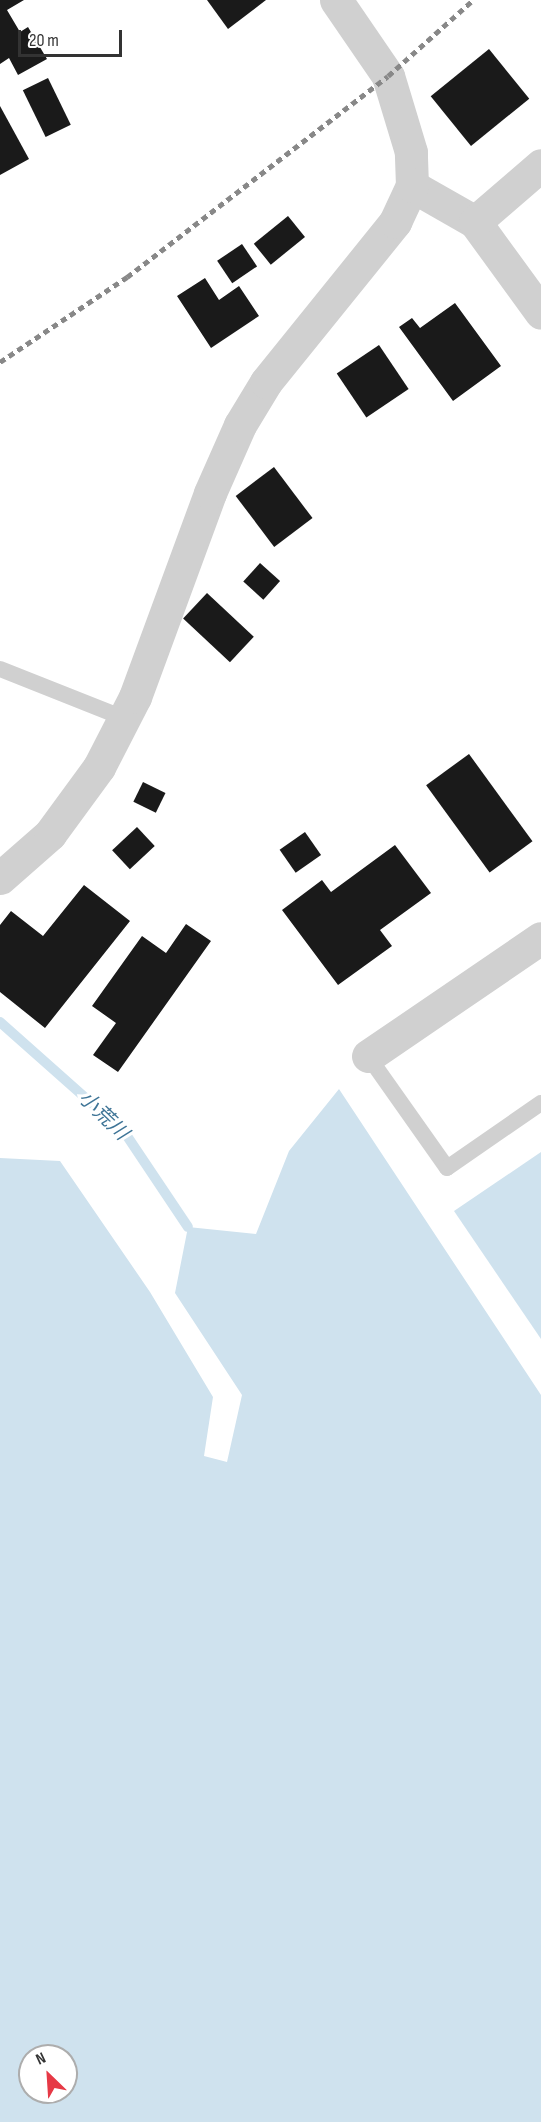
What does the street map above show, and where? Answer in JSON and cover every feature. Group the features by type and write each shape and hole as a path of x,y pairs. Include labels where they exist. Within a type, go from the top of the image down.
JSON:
{"street":[{"path":"0,878 50,834 99,767 135,697 210,493 240,425 266,382 395,222 412,186 411,152 388,76 336,0"},
{"path":"475,222 541,165"},
{"path":"412,186 475,222 541,313"},
{"path":"368,1056 541,938"}],"lane":[{"path":"0,669 124,718"},
{"path":"368,1056 447,1168 541,1103"}],"water":[{"path":"339,1089 541,1395 541,2122 0,2122 0,1158 60,1161 150,1292 213,1397 204,1456 227,1462 242,1395 175,1293 188,1227 256,1234 289,1151"},
{"path":"541,1152 541,1339 454,1211"}],"building":[{"path":"0,0 24,0 7,10 20,32 28,27 47,59 18,75 9,58 0,64"},
{"path":"207,0 266,0 228,29"},
{"path":"489,49 529,99 471,146 431,96"},
{"path":"48,78 71,125 46,137 23,90"},
{"path":"0,106 29,159 0,175"},
{"path":"288,216 305,237 271,265 254,244"},
{"path":"242,244 257,266 232,283 217,261"},
{"path":"205,278 219,300 239,286 259,316 211,348 177,296"},
{"path":"455,303 501,366 453,401 399,327 412,318 420,328"},
{"path":"379,345 409,389 366,417 337,374"},
{"path":"274,467 313,518 274,547 236,496"},
{"path":"260,563 280,581 263,600 243,582"},
{"path":"207,593 254,637 230,662 183,619"},
{"path":"469,754 532,841 490,873 426,785"},
{"path":"143,782 165,793 156,813 133,802"},
{"path":"137,827 155,846 130,869 112,850"},
{"path":"305,832 321,855 296,873 280,850"},
{"path":"395,845 431,893 380,930 392,946 338,985 282,910 322,880 331,892"},
{"path":"84,885 130,921 45,1028 0,992 0,925 11,911 43,936"},
{"path":"186,924 211,941 118,1072 93,1055 116,1023 92,1006 142,936 166,953"}],"waterway":[{"name":"小荒川","path":"0,1022 125,1133 188,1227"}],"railway":[{"path":"0,362 127,277 388,76 473,0"}]}
